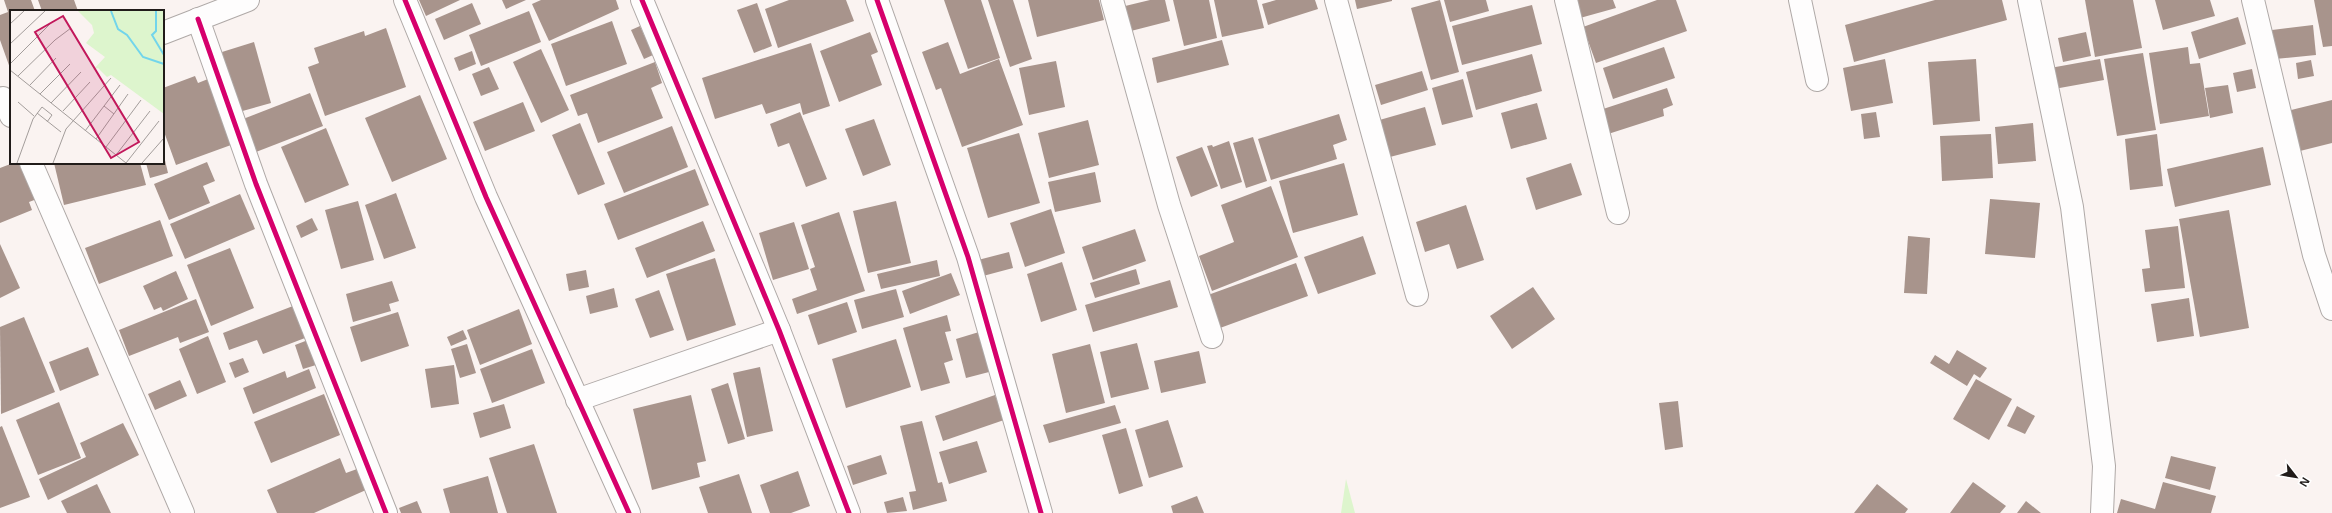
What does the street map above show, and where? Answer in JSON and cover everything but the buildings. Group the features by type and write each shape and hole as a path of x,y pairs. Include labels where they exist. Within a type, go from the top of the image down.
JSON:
{"street":[{"path":"164,33 248,0"},
{"path":"405,0 486,197 629,513"},
{"path":"642,0 779,330 849,513"},
{"path":"878,0 968,257 1042,513"},
{"path":"1112,0 1169,205 1212,337"},
{"path":"1336,0 1417,294"},
{"path":"1566,0 1618,213"},
{"path":"1800,0 1817,80"},
{"path":"2029,0 2072,207 2104,466 2102,513"},
{"path":"2253,0 2314,255 2332,309"},
{"path":"198,19 256,184 386,513"},
{"path":"31,164 183,513"},
{"path":"577,400 779,330"}],"green space":[{"path":"1346,479 1355,513 1341,513"}],"cycle path":[{"path":"405,0 486,197 629,513"},
{"path":"642,0 779,330 849,513"},
{"path":"877,0 968,257 1041,513"},
{"path":"198,19 256,184 386,513"}]}
